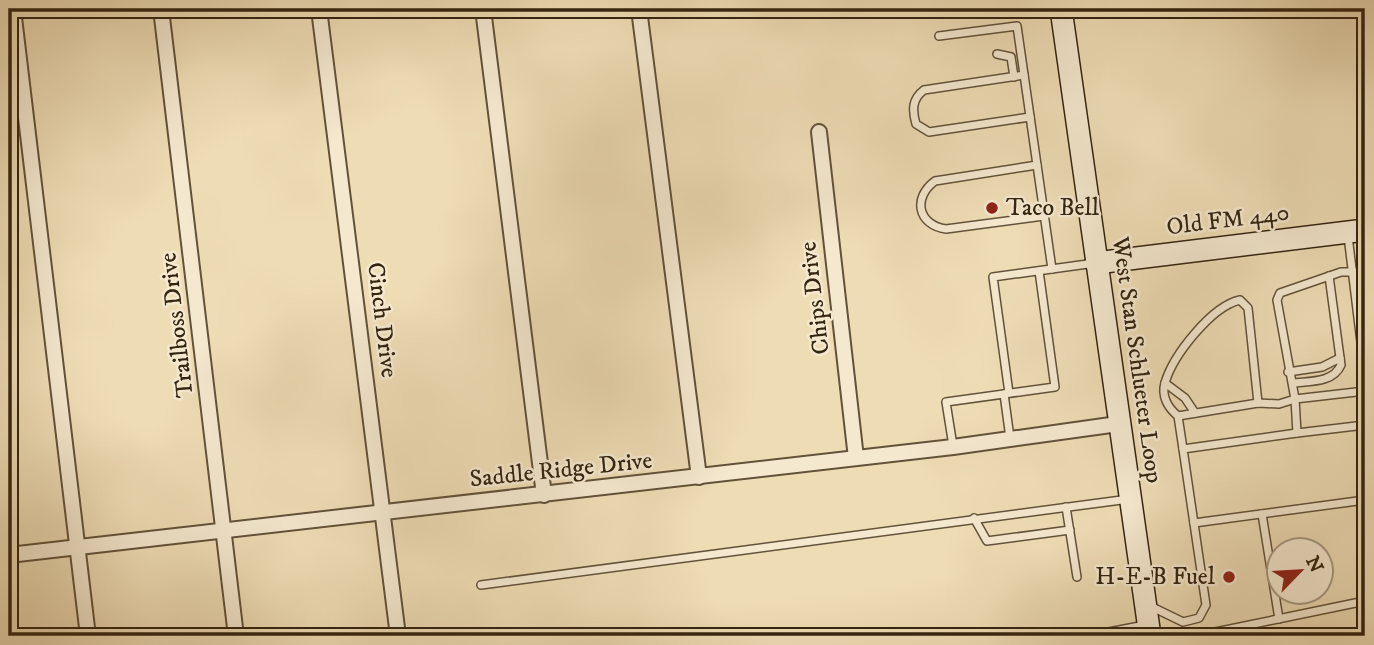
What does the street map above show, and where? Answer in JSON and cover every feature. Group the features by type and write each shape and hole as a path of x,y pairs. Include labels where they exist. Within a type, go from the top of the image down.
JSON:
{"main road":[{"name":"West Stan Schlueter Loop","path":"1061,9 1148,621"},
{"name":"Old FM 440","path":"1096,263 1357,231"}],"street":[{"path":"13,9 88,636"},
{"name":"Trailboss Drive","path":"161,9 236,636"},
{"name":"Cinch Drive","path":"319,9 398,636"},
{"path":"483,9 544,495"},
{"path":"639,9 699,477"},
{"name":"Chips Drive","path":"819,132 856,458"},
{"name":"Saddle Ridge Drive","path":"9,555 953,447 1118,424"}],"lane":[{"path":"939,36 1017,26 1052,269"},
{"path":"997,54 1011,57 1014,76"},
{"path":"1024,75 924,90 914,100 916,124 929,132 1030,117"},
{"path":"1037,165 935,181 920,197 924,218 932,227 946,229 1044,216"},
{"path":"1357,231 1353,274 1365,374"},
{"path":"1010,440 993,277 1096,263"},
{"path":"953,447 946,402 1055,387 1039,271"},
{"path":"1297,433 1293,383 1288,372 1277,300 1280,293 1341,272 1365,272"},
{"path":"1293,383 1334,376 1340,365 1329,276"},
{"path":"1205,635 1206,605 1178,416 1169,408 1165,383 1179,357 1211,316 1227,303 1240,300 1248,308 1258,403"},
{"path":"1288,372 1322,367 1340,359"},
{"path":"1165,383 1185,398 1195,413"},
{"path":"1178,416 1365,390"},
{"path":"1183,449 1365,425"},
{"path":"481,585 1131,499"},
{"path":"1194,523 1365,500"},
{"path":"1066,507 1077,577"},
{"path":"1262,514 1279,619"},
{"path":"974,518 987,541 1070,530"},
{"path":"1196,636 1365,601"},
{"path":"1088,636 1148,621 1191,622 1204,612"}],"place":[{"name":"Taco Bell","path":"992,208"},
{"name":"H-E-B Fuel","path":"1229,577"}]}
